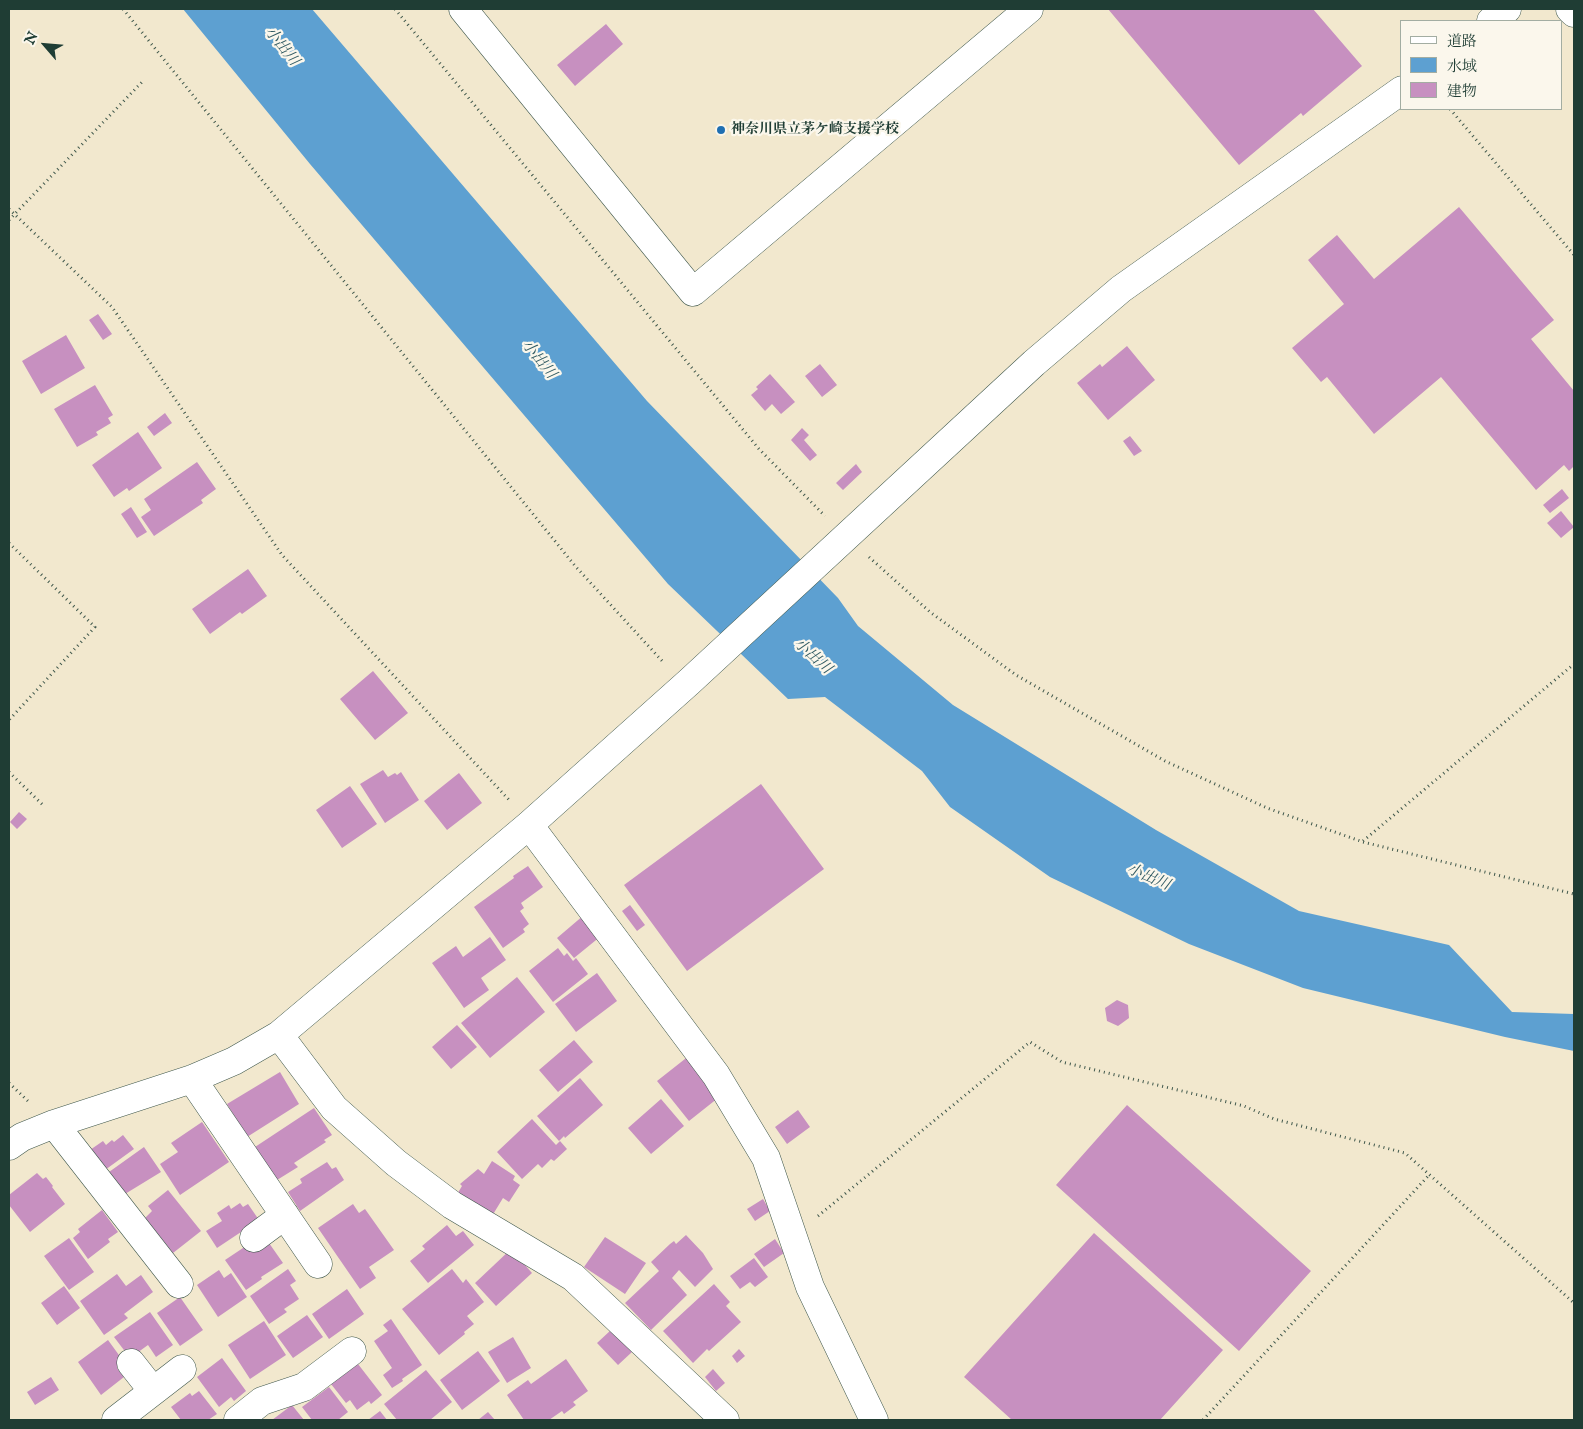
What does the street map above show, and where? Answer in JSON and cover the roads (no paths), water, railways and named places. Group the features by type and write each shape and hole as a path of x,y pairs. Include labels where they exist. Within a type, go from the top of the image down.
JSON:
{"street":[{"path":"463,9 693,292 1029,9"},
{"path":"1492,20 1507,9"},
{"path":"1570,9 1574,13"},
{"path":"9,1146 22,1137 54,1124 192,1079 234,1061 278,1035 529,825 687,684 1034,363 1122,289 1400,91"},
{"path":"529,825 716,1075 766,1158 810,1287 874,1420"},
{"path":"278,1035 334,1108 396,1163 452,1205 573,1277 725,1420"},
{"path":"192,1079 318,1264"},
{"path":"54,1124 179,1284"},
{"path":"254,1238 285,1215"},
{"path":"238,1420 262,1401 304,1387 352,1351"},
{"path":"131,1363 153,1391"},
{"path":"116,1420 182,1369"}],"water":[{"name":"小出川","path":"183,9 312,9 647,401 838,598 858,626 953,705 1156,830 1299,911 1449,945 1512,1012 1574,1014 1574,1051 1505,1037 1303,988 1189,944 1050,877 950,807 922,771 825,697 788,699 668,584 310,164"}],"place":[{"name":"神奈川県立茅ケ崎支援学校","path":"721,130"}]}
